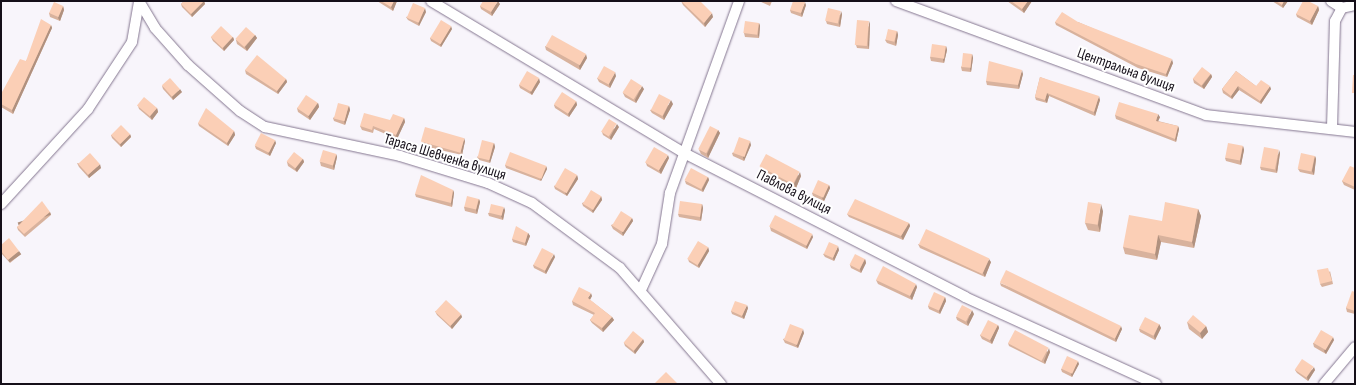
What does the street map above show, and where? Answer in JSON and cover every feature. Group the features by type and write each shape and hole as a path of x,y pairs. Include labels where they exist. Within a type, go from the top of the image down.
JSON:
{"street":[{"name":"Павлова вулиця","path":"431,1 686,154 965,297 1156,384"},
{"path":"641,290 662,244 670,193 686,154 739,1"},
{"name":"Центральна вулиця","path":"896,1 1206,115 1355,132"},
{"path":"1331,1 1342,8 1355,5"},
{"path":"1,204 88,109 132,42 139,2"},
{"name":"Тараса Шевченка вулиця","path":"139,2 155,28 214,90 266,127 400,156 488,183 532,203 620,268 721,384"},
{"path":"1332,128 1335,21 1342,8"},
{"path":"1324,384 1355,347"}],"building":[{"path":"184,1 204,1 191,14 181,4"},
{"path":"381,1 394,1 391,7"},
{"path":"483,1 498,1 491,12 480,6"},
{"path":"681,1 700,1 712,13 704,23"},
{"path":"793,1 805,2 801,13 790,10"},
{"path":"1011,1 1028,1 1022,9"},
{"path":"1276,1 1284,1 1282,5"},
{"path":"1303,1 1308,1 1318,6 1310,21 1296,14"},
{"path":"54,2 63,6 58,17 49,13"},
{"path":"413,3 425,8 419,23 407,18"},
{"path":"828,8 841,11 838,24 825,21"},
{"path":"1062,12 1078,22 1172,59 1166,74 1136,64 1055,22"},
{"path":"41,19 51,25 12,110 1,104 1,94 20,59 26,61"},
{"path":"441,20 451,26 440,44 430,38"},
{"path":"857,20 869,21 867,46 855,45"},
{"path":"745,21 759,23 757,35 743,33"},
{"path":"221,26 233,37 222,48 211,37"},
{"path":"246,27 255,35 244,47 235,39"},
{"path":"888,29 897,31 894,42 886,40"},
{"path":"552,35 586,54 580,65 546,46"},
{"path":"932,44 946,46 944,59 930,57"},
{"path":"963,53 972,54 970,68 962,67"},
{"path":"257,55 286,79 277,91 245,70"},
{"path":"989,61 1022,70 1018,85 986,81"},
{"path":"604,66 615,72 609,85 597,78"},
{"path":"1202,67 1211,74 1201,86 1193,79"},
{"path":"527,71 539,78 531,92 519,85"},
{"path":"1236,71 1256,86 1261,80 1270,86 1260,101 1238,86 1231,96 1222,89"},
{"path":"1353,75 1355,75 1355,93 1352,93"},
{"path":"1040,77 1099,96 1094,112 1047,93 1045,100 1035,97"},
{"path":"170,78 180,89 172,97 162,85"},
{"path":"631,79 642,86 634,99 623,93"},
{"path":"562,92 576,101 568,114 554,105"},
{"path":"659,94 671,100 662,116 651,110"},
{"path":"306,95 318,103 309,116 297,108"},
{"path":"144,97 157,108 150,116 137,105"},
{"path":"1119,102 1158,114 1156,121 1178,126 1175,139 1115,115"},
{"path":"338,103 349,106 344,121 334,118"},
{"path":"206,108 234,131 227,143 198,123"},
{"path":"364,113 390,120 393,114 404,118 396,135 373,126 372,130 360,126"},
{"path":"609,119 617,124 609,136 601,132"},
{"path":"121,125 130,134 120,144 111,135"},
{"path":"710,126 718,130 706,153 698,149"},
{"path":"425,127 464,138 460,153 421,141"},
{"path":"261,133 275,140 269,153 255,145"},
{"path":"739,137 750,141 744,157 733,153"},
{"path":"482,140 494,143 489,160 478,157"},
{"path":"1228,143 1243,146 1240,161 1225,158"},
{"path":"654,147 668,155 659,171 645,163"},
{"path":"1264,147 1279,150 1275,169 1260,167"},
{"path":"323,150 336,154 333,166 319,161"},
{"path":"294,152 303,159 295,168 287,161"},
{"path":"510,152 546,166 541,179 505,165"},
{"path":"90,153 100,164 88,175 78,164"},
{"path":"1301,153 1315,156 1311,172 1298,169"},
{"path":"766,154 800,172 793,184 759,166"},
{"path":"1350,166 1355,168 1355,187 1342,181"},
{"path":"565,168 577,175 567,193 554,186"},
{"path":"691,168 708,177 701,189 684,180"},
{"path":"421,175 453,190 451,203 415,194"},
{"path":"818,180 829,185 823,198 812,193"},
{"path":"591,190 601,196 593,210 583,204"},
{"path":"467,196 479,199 476,210 464,207"},
{"path":"855,199 909,223 901,236 847,214"},
{"path":"42,201 50,212 24,234 17,227"},
{"path":"680,201 702,204 700,217 678,214"},
{"path":"1088,202 1101,204 1098,225 1085,223"},
{"path":"1165,202 1198,209 1192,242 1158,235 1155,254 1123,247 1129,215 1162,221"},
{"path":"491,204 504,207 502,216 489,213"},
{"path":"621,211 632,218 623,232 612,225"},
{"path":"775,215 812,234 807,246 769,227"},
{"path":"516,226 528,233 525,243 512,239"},
{"path":"926,229 989,259 982,274 919,244"},
{"path":"9,238 19,251 8,260 1,251 1,245"},
{"path":"698,241 708,247 697,265 687,259"},
{"path":"829,242 838,246 833,258 824,254"},
{"path":"542,248 554,254 545,271 533,265"},
{"path":"855,254 865,259 859,270 850,265"},
{"path":"883,266 916,284 910,296 876,280"},
{"path":"1328,268 1332,281 1320,284 1317,270"},
{"path":"1006,270 1121,326 1115,339 1000,283"},
{"path":"579,287 591,293 588,298 612,317 602,328 590,320 595,313 572,301"},
{"path":"1352,291 1355,292 1355,311 1346,308"},
{"path":"934,292 945,297 939,311 928,306"},
{"path":"446,300 461,314 450,326 435,312"},
{"path":"735,301 747,305 742,316 731,311"},
{"path":"962,305 972,310 966,322 956,317"},
{"path":"1193,315 1206,326 1200,333 1187,322"},
{"path":"1145,317 1159,324 1153,336 1139,329"},
{"path":"988,320 998,325 990,340 980,335"},
{"path":"790,324 803,329 797,345 784,340"},
{"path":"1015,330 1049,348 1042,361 1008,343"},
{"path":"1321,330 1333,337 1326,350 1314,343"},
{"path":"633,331 643,339 634,351 624,343"},
{"path":"1067,356 1078,361 1072,374 1061,369"},
{"path":"1302,359 1314,367 1306,378 1295,370"},
{"path":"666,372 677,384 654,384"}]}
